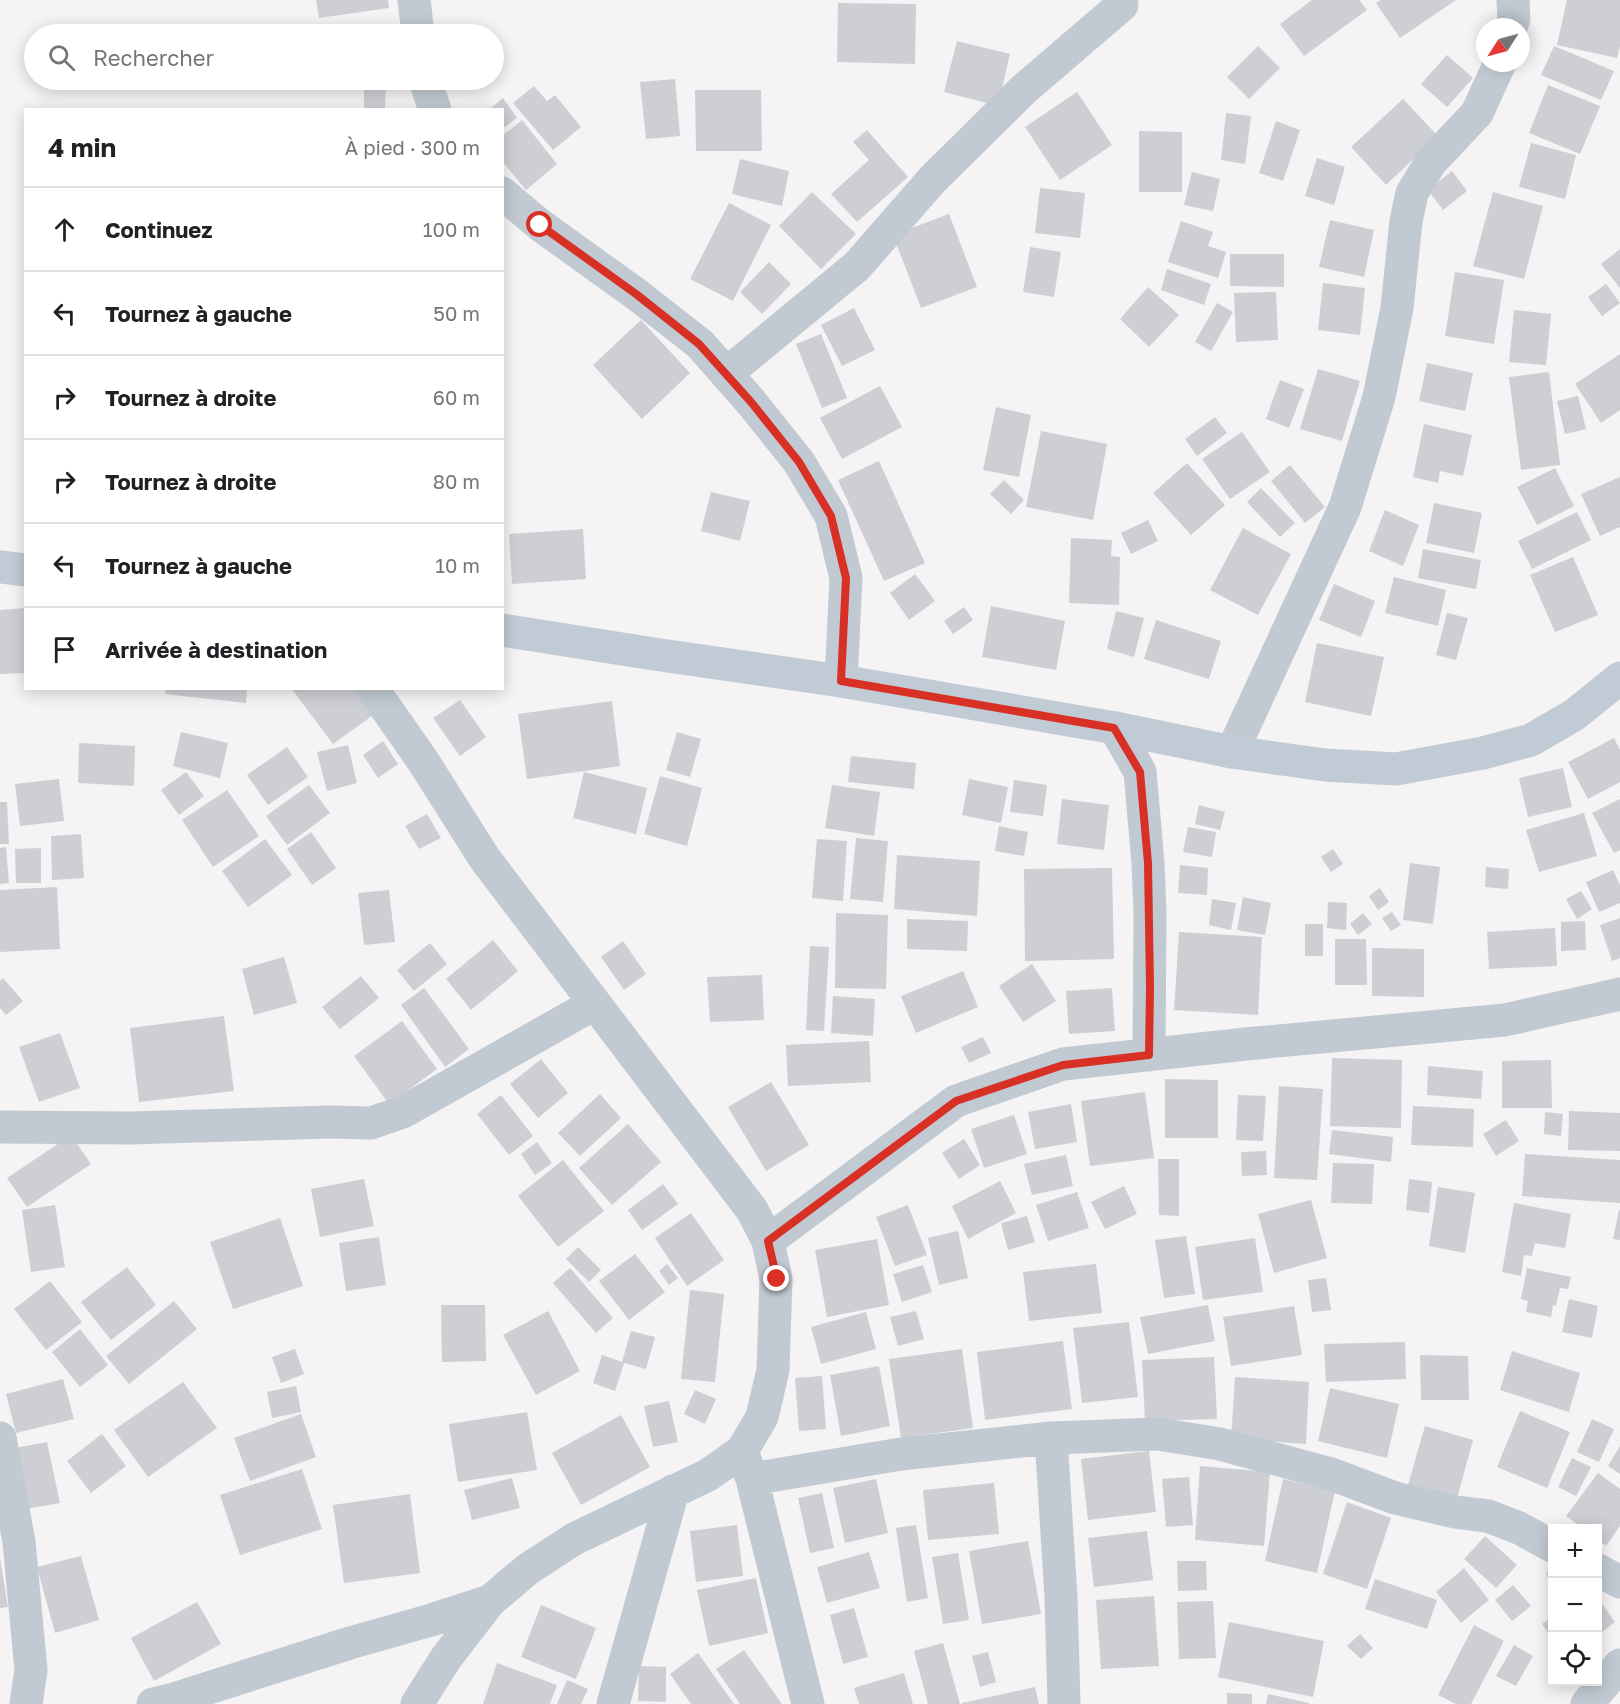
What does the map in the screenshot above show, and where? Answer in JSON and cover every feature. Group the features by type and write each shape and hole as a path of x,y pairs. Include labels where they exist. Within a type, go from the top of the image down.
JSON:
{"street":[{"path":"414,0 416,24"},
{"path":"1513,0 1514,18"},
{"path":"726,374 857,267 932,180 1023,90 1122,5"},
{"path":"1232,752 1345,507 1379,397 1397,308 1406,221 1412,193 1431,162 1477,112 1496,72"},
{"path":"428,90 434,108"},
{"path":"504,195 540,225 636,294 699,344 799,462 831,516 846,578 841,681"},
{"path":"0,567 24,570"},
{"path":"504,630 841,681 1114,728 1232,752 1325,765 1396,769 1483,753 1531,740 1574,715 1620,678"},
{"path":"373,690 423,760 485,859 752,1210 768,1241 777,1279 773,1370 747,1465 808,1704"},
{"path":"1114,728 1140,772 1149,893 1149,1055"},
{"path":"768,1241 956,1101 1063,1065 1246,1044 1505,1020 1620,994"},
{"path":"0,1127 130,1128 330,1122 371,1123 403,1112 594,1004"},
{"path":"417,1704 446,1658 490,1601 528,1569 574,1539 673,1491 708,1475 747,1465 901,1454 1051,1438 1158,1434 1220,1444 1330,1474 1395,1498 1455,1512 1488,1516 1519,1528 1548,1544"},
{"path":"0,1438 19,1542 31,1670 26,1704"},
{"path":"1051,1438 1061,1597 1064,1704"},
{"path":"614,1704 673,1491"},
{"path":"1602,1572 1620,1582"},
{"path":"153,1704 490,1601"},
{"path":"1587,1704 1620,1665"}],"building":[{"path":"316,0 388,0 389,8 319,18"},
{"path":"1312,0 1359,0 1367,10 1304,56 1280,24"},
{"path":"1381,0 1456,0 1400,38 1376,3"},
{"path":"1567,0 1620,0 1620,46 1617,58 1557,45"},
{"path":"838,3 916,4 915,64 837,62"},
{"path":"957,41 1010,54 998,106 944,92"},
{"path":"1258,46 1280,68 1249,99 1227,77"},
{"path":"1554,46 1614,71 1601,100 1541,75"},
{"path":"1447,55 1473,78 1447,107 1421,84"},
{"path":"675,79 680,136 646,139 640,82"},
{"path":"1548,85 1600,106 1580,154 1529,133"},
{"path":"534,86 547,101 555,95 581,127 553,150 513,103"},
{"path":"364,90 386,90 385,108 364,108"},
{"path":"695,90 761,90 762,151 696,151"},
{"path":"1077,92 1112,145 1060,180 1025,127"},
{"path":"503,98 517,118 504,128 504,108 491,108"},
{"path":"1403,99 1438,136 1386,185 1351,147"},
{"path":"1226,113 1251,116 1245,164 1221,160"},
{"path":"522,120 557,164 526,190 504,163 504,134"},
{"path":"1276,121 1300,130 1283,181 1259,173"},
{"path":"867,130 908,177 857,222 831,194 869,160 853,142"},
{"path":"1139,131 1182,132 1182,192 1139,192"},
{"path":"1531,143 1576,155 1565,199 1519,187"},
{"path":"1317,158 1345,167 1334,205 1305,196"},
{"path":"740,159 789,171 782,206 732,194"},
{"path":"1452,171 1467,191 1443,210 1428,190"},
{"path":"1192,172 1220,179 1213,211 1184,205"},
{"path":"1040,188 1085,193 1080,238 1035,233"},
{"path":"812,192 856,234 821,269 779,226"},
{"path":"1493,192 1543,206 1524,279 1473,266"},
{"path":"729,203 771,225 733,301 690,279"},
{"path":"949,214 977,287 921,308 893,235"},
{"path":"1330,220 1374,230 1364,277 1319,267"},
{"path":"1181,221 1213,232 1208,246 1226,252 1218,278 1168,262"},
{"path":"1030,247 1061,252 1054,297 1023,292"},
{"path":"1620,249 1620,288 1601,264"},
{"path":"1230,254 1284,254 1284,287 1230,286"},
{"path":"769,262 791,284 762,314 740,292"},
{"path":"1167,269 1211,284 1204,305 1161,290"},
{"path":"1455,272 1504,280 1494,344 1445,336"},
{"path":"1323,283 1365,288 1360,335 1318,330"},
{"path":"1606,284 1620,303 1602,316 1588,297"},
{"path":"1148,287 1179,315 1149,347 1120,319"},
{"path":"1276,292 1278,340 1236,342 1234,293"},
{"path":"1217,303 1233,312 1211,351 1195,342"},
{"path":"854,308 875,350 842,366 821,325"},
{"path":"1514,310 1551,314 1546,365 1509,362"},
{"path":"641,320 690,373 642,419 593,365"},
{"path":"821,334 847,398 822,408 796,344"},
{"path":"1620,354 1620,410 1601,423 1575,384"},
{"path":"1427,363 1473,373 1465,411 1419,401"},
{"path":"1318,369 1360,381 1342,441 1300,429"},
{"path":"1549,372 1560,465 1521,470 1509,377"},
{"path":"1280,380 1304,389 1289,428 1266,419"},
{"path":"880,386 902,427 842,459 820,418"},
{"path":"1578,396 1586,429 1565,434 1557,401"},
{"path":"996,407 1031,415 1019,477 983,470"},
{"path":"1215,417 1227,433 1197,456 1185,439"},
{"path":"1424,424 1472,435 1463,476 1440,471 1438,483 1413,477"},
{"path":"1041,431 1107,444 1093,520 1026,507"},
{"path":"1242,432 1270,472 1230,499 1202,459"},
{"path":"879,461 925,563 884,581 838,480"},
{"path":"1187,463 1225,505 1191,535 1153,493"},
{"path":"1290,465 1325,507 1305,523 1271,481"},
{"path":"1555,468 1574,506 1537,525 1517,487"},
{"path":"1620,477 1620,527 1600,536 1581,494"},
{"path":"1004,480 1024,500 1011,514 990,494"},
{"path":"1261,488 1295,523 1280,537 1247,502"},
{"path":"711,492 750,501 740,541 701,531"},
{"path":"1434,503 1482,513 1474,553 1426,543"},
{"path":"1385,510 1419,525 1403,566 1369,551"},
{"path":"1577,512 1591,540 1532,569 1518,541"},
{"path":"1148,520 1158,541 1131,554 1121,533"},
{"path":"1243,528 1291,554 1258,615 1210,590"},
{"path":"583,529 586,579 512,584 509,534"},
{"path":"1071,538 1112,540 1111,556 1120,557 1119,605 1069,603"},
{"path":"1423,549 1481,560 1476,589 1418,578"},
{"path":"1573,557 1598,615 1555,632 1530,575"},
{"path":"915,574 935,601 909,620 890,593"},
{"path":"1394,577 1446,590 1438,626 1385,613"},
{"path":"1334,584 1375,601 1361,637 1319,620"},
{"path":"991,606 1065,621 1056,670 982,657"},
{"path":"964,607 973,620 953,634 944,621"},
{"path":"24,608 24,673 0,674 0,610"},
{"path":"1116,611 1144,618 1134,657 1107,649"},
{"path":"1447,613 1468,618 1456,660 1436,655"},
{"path":"1156,620 1221,641 1209,679 1144,659"},
{"path":"1317,643 1384,657 1371,716 1305,702"},
{"path":"166,690 247,690 246,703 165,694"},
{"path":"292,690 359,690 376,713 333,744"},
{"path":"460,700 486,737 460,756 433,718"},
{"path":"612,701 620,766 527,779 518,714"},
{"path":"181,732 228,743 220,778 173,766"},
{"path":"677,732 701,739 690,777 666,770"},
{"path":"1614,738 1620,750 1620,782 1588,799 1568,762"},
{"path":"383,741 398,764 378,778 363,755"},
{"path":"79,743 135,746 134,786 78,783"},
{"path":"348,745 357,783 327,791 317,752"},
{"path":"287,747 308,777 268,805 247,775"},
{"path":"851,756 916,763 914,789 848,782"},
{"path":"1563,768 1572,807 1528,817 1519,778"},
{"path":"186,772 204,796 179,815 161,790"},
{"path":"584,772 647,788 636,834 573,818"},
{"path":"660,776 702,788 687,846 644,834"},
{"path":"59,779 64,821 20,826 15,784"},
{"path":"969,779 1008,787 1001,823 962,815"},
{"path":"1014,780 1047,785 1043,816 1010,812"},
{"path":"309,785 330,813 287,845 266,816"},
{"path":"832,785 880,792 874,836 825,828"},
{"path":"227,790 259,836 213,867 182,820"},
{"path":"1062,799 1109,805 1104,850 1057,844"},
{"path":"1620,799 1620,850 1614,853 1592,813"},
{"path":"0,802 7,802 9,844 0,844"},
{"path":"1199,805 1225,812 1220,830 1195,824"},
{"path":"1584,813 1597,856 1539,872 1526,830"},
{"path":"427,814 441,838 419,849 405,826"},
{"path":"999,826 1028,832 1024,856 995,851"},
{"path":"1188,827 1216,832 1212,857 1183,852"},
{"path":"311,832 336,868 312,885 287,849"},
{"path":"81,834 84,878 52,880 51,836"},
{"path":"856,838 888,841 883,902 850,899"},
{"path":"265,839 292,875 248,907 222,871"},
{"path":"817,839 847,841 843,901 812,898"},
{"path":"6,847 9,883 0,884 0,848"},
{"path":"41,848 41,883 16,883 15,849"},
{"path":"1333,849 1343,864 1331,872 1321,857"},
{"path":"897,855 980,861 977,916 894,909"},
{"path":"1410,863 1440,867 1433,924 1403,920"},
{"path":"1180,865 1208,868 1207,895 1178,893"},
{"path":"1486,867 1509,869 1508,889 1485,887"},
{"path":"1112,868 1114,959 1025,961 1024,869"},
{"path":"1613,870 1620,885 1620,903 1599,912 1586,882"},
{"path":"57,887 60,949 0,952 0,890"},
{"path":"1380,888 1389,902 1378,910 1369,896"},
{"path":"389,890 395,942 364,945 358,893"},
{"path":"1581,891 1592,909 1577,919 1566,899"},
{"path":"1243,897 1271,903 1265,935 1237,930"},
{"path":"1212,899 1236,903 1231,930 1209,925"},
{"path":"1328,902 1347,903 1346,930 1327,928"},
{"path":"1392,912 1401,925 1391,931 1382,918"},
{"path":"836,913 888,915 886,989 835,988"},
{"path":"1363,913 1372,924 1358,935 1350,924"},
{"path":"1620,918 1620,958 1612,961 1600,925"},
{"path":"907,919 968,921 967,951 907,949"},
{"path":"1585,921 1586,950 1561,951 1561,922"},
{"path":"1305,924 1323,924 1323,956 1305,956"},
{"path":"1555,928 1557,966 1489,969 1487,932"},
{"path":"1179,932 1262,937 1258,1015 1174,1010"},
{"path":"1335,939 1366,939 1367,985 1335,985"},
{"path":"493,940 518,971 471,1010 446,979"},
{"path":"623,941 646,974 624,990 601,957"},
{"path":"430,943 447,964 414,991 397,970"},
{"path":"810,946 829,947 824,1031 806,1030"},
{"path":"1372,948 1424,949 1424,997 1372,996"},
{"path":"284,957 297,1003 254,1015 242,969"},
{"path":"1032,964 1056,1001 1023,1022 999,986"},
{"path":"963,971 978,1007 916,1033 901,996"},
{"path":"762,975 764,1020 710,1022 707,977"},
{"path":"361,976 379,998 340,1029 322,1007"},
{"path":"3,978 23,1001 6,1015 0,1008 0,981"},
{"path":"424,988 469,1049 445,1067 401,1005"},
{"path":"1112,988 1115,1031 1069,1034 1066,991"},
{"path":"833,996 875,999 873,1036 831,1033"},
{"path":"224,1016 234,1091 139,1102 130,1028"},
{"path":"402,1021 437,1069 389,1104 354,1056"},
{"path":"60,1033 80,1088 39,1102 19,1047"},
{"path":"983,1037 991,1053 969,1063 961,1047"},
{"path":"869,1041 871,1082 788,1086 786,1045"},
{"path":"1332,1058 1402,1060 1401,1128 1330,1126"},
{"path":"541,1059 568,1093 538,1118 510,1084"},
{"path":"1551,1060 1552,1108 1502,1108 1502,1061"},
{"path":"1428,1066 1483,1071 1481,1099 1427,1095"},
{"path":"1165,1079 1218,1080 1218,1138 1165,1138"},
{"path":"771,1082 809,1145 766,1171 728,1107"},
{"path":"1279,1086 1323,1089 1317,1180 1274,1178"},
{"path":"1145,1092 1154,1158 1090,1166 1081,1101"},
{"path":"600,1094 621,1118 580,1156 558,1133"},
{"path":"501,1095 533,1136 509,1155 477,1114"},
{"path":"1238,1095 1266,1096 1263,1141 1236,1140"},
{"path":"1071,1104 1077,1142 1035,1149 1028,1112"},
{"path":"1413,1106 1474,1109 1473,1147 1411,1145"},
{"path":"1569,1111 1620,1113 1620,1151 1568,1150"},
{"path":"1545,1112 1563,1114 1561,1136 1544,1134"},
{"path":"1014,1115 1027,1154 984,1168 971,1129"},
{"path":"1506,1120 1519,1141 1496,1156 1483,1134"},
{"path":"628,1124 661,1162 612,1205 579,1168"},
{"path":"1332,1130 1393,1137 1391,1162 1329,1154"},
{"path":"71,1135 91,1164 27,1207 7,1178"},
{"path":"964,1139 980,1165 959,1179 942,1153"},
{"path":"537,1142 552,1163 535,1175 521,1154"},
{"path":"1266,1151 1267,1175 1242,1176 1241,1152"},
{"path":"1525,1154 1620,1160 1620,1203 1522,1196"},
{"path":"1066,1155 1073,1186 1032,1195 1024,1164"},
{"path":"1158,1159 1179,1159 1179,1216 1159,1215"},
{"path":"563,1160 604,1211 558,1247 518,1196"},
{"path":"1333,1163 1374,1164 1372,1204 1331,1203"},
{"path":"364,1179 374,1226 320,1237 311,1189"},
{"path":"1409,1179 1432,1182 1429,1213 1406,1210"},
{"path":"1000,1181 1016,1213 968,1239 952,1206"},
{"path":"663,1184 678,1204 642,1230 628,1210"},
{"path":"1124,1186 1137,1214 1105,1229 1091,1202"},
{"path":"1438,1187 1475,1193 1465,1253 1429,1246"},
{"path":"1077,1192 1089,1228 1048,1241 1036,1205"},
{"path":"1311,1200 1327,1258 1274,1273 1258,1214"},
{"path":"1514,1203 1571,1214 1565,1248 1535,1243 1532,1256 1524,1255 1521,1276 1502,1272"},
{"path":"55,1205 65,1267 31,1272 22,1210"},
{"path":"908,1205 927,1255 895,1266 876,1217"},
{"path":"1620,1210 1620,1240 1613,1239"},
{"path":"691,1213 724,1260 687,1286 655,1238"},
{"path":"1027,1216 1035,1242 1008,1250 1001,1223"},
{"path":"280,1218 303,1286 233,1309 210,1242"},
{"path":"958,1231 968,1278 939,1285 928,1238"},
{"path":"1186,1236 1195,1294 1164,1298 1155,1240"},
{"path":"379,1237 386,1285 346,1291 339,1243"},
{"path":"1255,1238 1263,1292 1203,1300 1195,1247"},
{"path":"877,1239 889,1305 827,1317 815,1250"},
{"path":"578,1247 601,1270 589,1282 566,1259"},
{"path":"635,1254 665,1292 629,1320 599,1281"},
{"path":"667,1264 678,1278 669,1285 659,1271"},
{"path":"1096,1264 1102,1313 1029,1321 1023,1272"},
{"path":"923,1265 932,1292 902,1302 893,1274"},
{"path":"127,1267 156,1305 111,1340 81,1302"},
{"path":"570,1268 613,1318 596,1333 553,1283"},
{"path":"1527,1268 1571,1277 1568,1289 1560,1288 1551,1317 1526,1312 1528,1301 1521,1299"},
{"path":"1326,1278 1331,1310 1312,1312 1308,1280"},
{"path":"50,1281 82,1322 46,1350 14,1309"},
{"path":"690,1290 724,1294 715,1382 681,1379"},
{"path":"1569,1299 1598,1306 1592,1338 1562,1332"},
{"path":"174,1301 197,1329 129,1384 106,1356"},
{"path":"441,1305 485,1305 486,1361 442,1362"},
{"path":"1208,1305 1215,1341 1148,1354 1140,1317"},
{"path":"1294,1306 1302,1355 1231,1366 1223,1317"},
{"path":"548,1311 580,1371 536,1395 503,1335"},
{"path":"916,1311 924,1339 898,1346 890,1317"},
{"path":"866,1312 876,1349 821,1364 811,1327"},
{"path":"1129,1322 1138,1397 1082,1403 1073,1328"},
{"path":"80,1329 108,1365 80,1387 52,1352"},
{"path":"631,1331 655,1337 646,1369 624,1363 615,1391 593,1383 602,1355 622,1362"},
{"path":"1063,1341 1072,1409 985,1420 977,1352"},
{"path":"1405,1342 1406,1379 1326,1382 1324,1344"},
{"path":"295,1349 304,1374 281,1383 272,1357"},
{"path":"962,1349 973,1428 901,1438 889,1359"},
{"path":"1512,1351 1580,1373 1569,1412 1500,1390"},
{"path":"1420,1355 1468,1356 1469,1400 1421,1400"},
{"path":"1214,1357 1217,1419 1145,1421 1142,1360"},
{"path":"879,1366 890,1426 841,1436 830,1375"},
{"path":"822,1376 826,1429 799,1431 795,1378"},
{"path":"1235,1377 1309,1382 1306,1444 1231,1439"},
{"path":"63,1379 74,1419 16,1433 6,1394"},
{"path":"183,1382 217,1428 148,1477 114,1430"},
{"path":"296,1386 301,1412 272,1418 267,1392"},
{"path":"1330,1388 1399,1404 1387,1458 1318,1441"},
{"path":"695,1390 716,1399 705,1424 684,1414"},
{"path":"669,1401 678,1442 653,1447 644,1406"},
{"path":"1520,1411 1570,1432 1547,1488 1497,1467"},
{"path":"527,1412 537,1470 458,1482 449,1424"},
{"path":"301,1414 316,1457 250,1481 234,1438"},
{"path":"621,1415 650,1467 581,1505 552,1453"},
{"path":"1592,1419 1614,1429 1599,1462 1577,1452"},
{"path":"1425,1426 1473,1440 1455,1506 1406,1492"},
{"path":"102,1434 126,1466 91,1493 67,1461"},
{"path":"47,1442 60,1503 26,1509 15,1448"},
{"path":"1620,1446 1620,1474 1608,1466"},
{"path":"1149,1451 1156,1512 1088,1520 1081,1459"},
{"path":"1572,1458 1591,1467 1576,1496 1558,1487"},
{"path":"1200,1466 1270,1472 1264,1546 1195,1540"},
{"path":"302,1469 322,1529 240,1555 220,1495"},
{"path":"1598,1473 1620,1489 1620,1526 1606,1546 1602,1542 1602,1524 1577,1524 1566,1516"},
{"path":"1189,1477 1193,1525 1166,1527 1162,1479"},
{"path":"512,1478 520,1508 472,1520 464,1490"},
{"path":"876,1479 888,1533 845,1543 833,1488"},
{"path":"1283,1479 1335,1491 1317,1573 1265,1561"},
{"path":"994,1483 999,1534 928,1540 923,1490"},
{"path":"822,1493 834,1548 810,1553 798,1498"},
{"path":"410,1494 420,1573 344,1583 333,1505"},
{"path":"1347,1502 1391,1518 1367,1589 1323,1574"},
{"path":"737,1525 743,1576 696,1582 690,1531"},
{"path":"916,1525 928,1598 907,1602 896,1528"},
{"path":"1147,1531 1153,1580 1094,1587 1088,1538"},
{"path":"1485,1536 1517,1565 1496,1588 1464,1559"},
{"path":"1028,1541 1041,1614 982,1624 969,1551"},
{"path":"869,1552 880,1588 827,1603 817,1567"},
{"path":"958,1553 969,1620 943,1624 932,1557"},
{"path":"81,1556 99,1620 55,1633 37,1567"},
{"path":"0,1558 8,1607 0,1608"},
{"path":"1177,1561 1206,1561 1207,1590 1178,1591"},
{"path":"1464,1568 1489,1600 1461,1623 1436,1592"},
{"path":"756,1578 768,1633 709,1646 697,1590"},
{"path":"1375,1579 1437,1600 1427,1629 1365,1609"},
{"path":"1513,1585 1531,1606 1512,1621 1495,1600"},
{"path":"1154,1596 1159,1666 1101,1669 1096,1600"},
{"path":"1213,1601 1216,1658 1179,1659 1177,1602"},
{"path":"197,1602 221,1644 154,1681 131,1638"},
{"path":"1602,1604 1615,1622 1602,1632"},
{"path":"541,1605 596,1628 576,1679 521,1657"},
{"path":"854,1608 868,1657 843,1664 830,1615"},
{"path":"1548,1620 1548,1632 1542,1624"},
{"path":"1229,1622 1324,1641 1313,1697 1218,1677"},
{"path":"1474,1625 1504,1641 1471,1704 1456,1704 1438,1695"},
{"path":"1360,1634 1373,1648 1361,1659 1347,1646"},
{"path":"943,1643 960,1704 928,1704 914,1651"},
{"path":"1514,1645 1533,1656 1516,1686 1496,1676"},
{"path":"744,1650 782,1704 740,1704 716,1669"},
{"path":"988,1652 996,1682 980,1687 972,1656"},
{"path":"698,1653 734,1704 691,1704 670,1674"},
{"path":"497,1663 557,1685 550,1704 483,1704"},
{"path":"639,1666 666,1667 666,1702 638,1701"},
{"path":"904,1673 913,1704 859,1704 854,1688"},
{"path":"567,1680 588,1689 581,1704 557,1704"},
{"path":"1035,1687 1039,1704 962,1704 962,1703"},
{"path":"1227,1693 1252,1694 1252,1704 1227,1704"},
{"path":"1268,1694 1309,1703 1309,1704 1266,1704"}],"route":[{"path":"540,225 636,294 699,344 751,402 799,462 831,516 846,578 841,681 1114,728 1140,772 1150,913 1149,1055 1063,1065 956,1101 768,1241 777,1279"}]}
